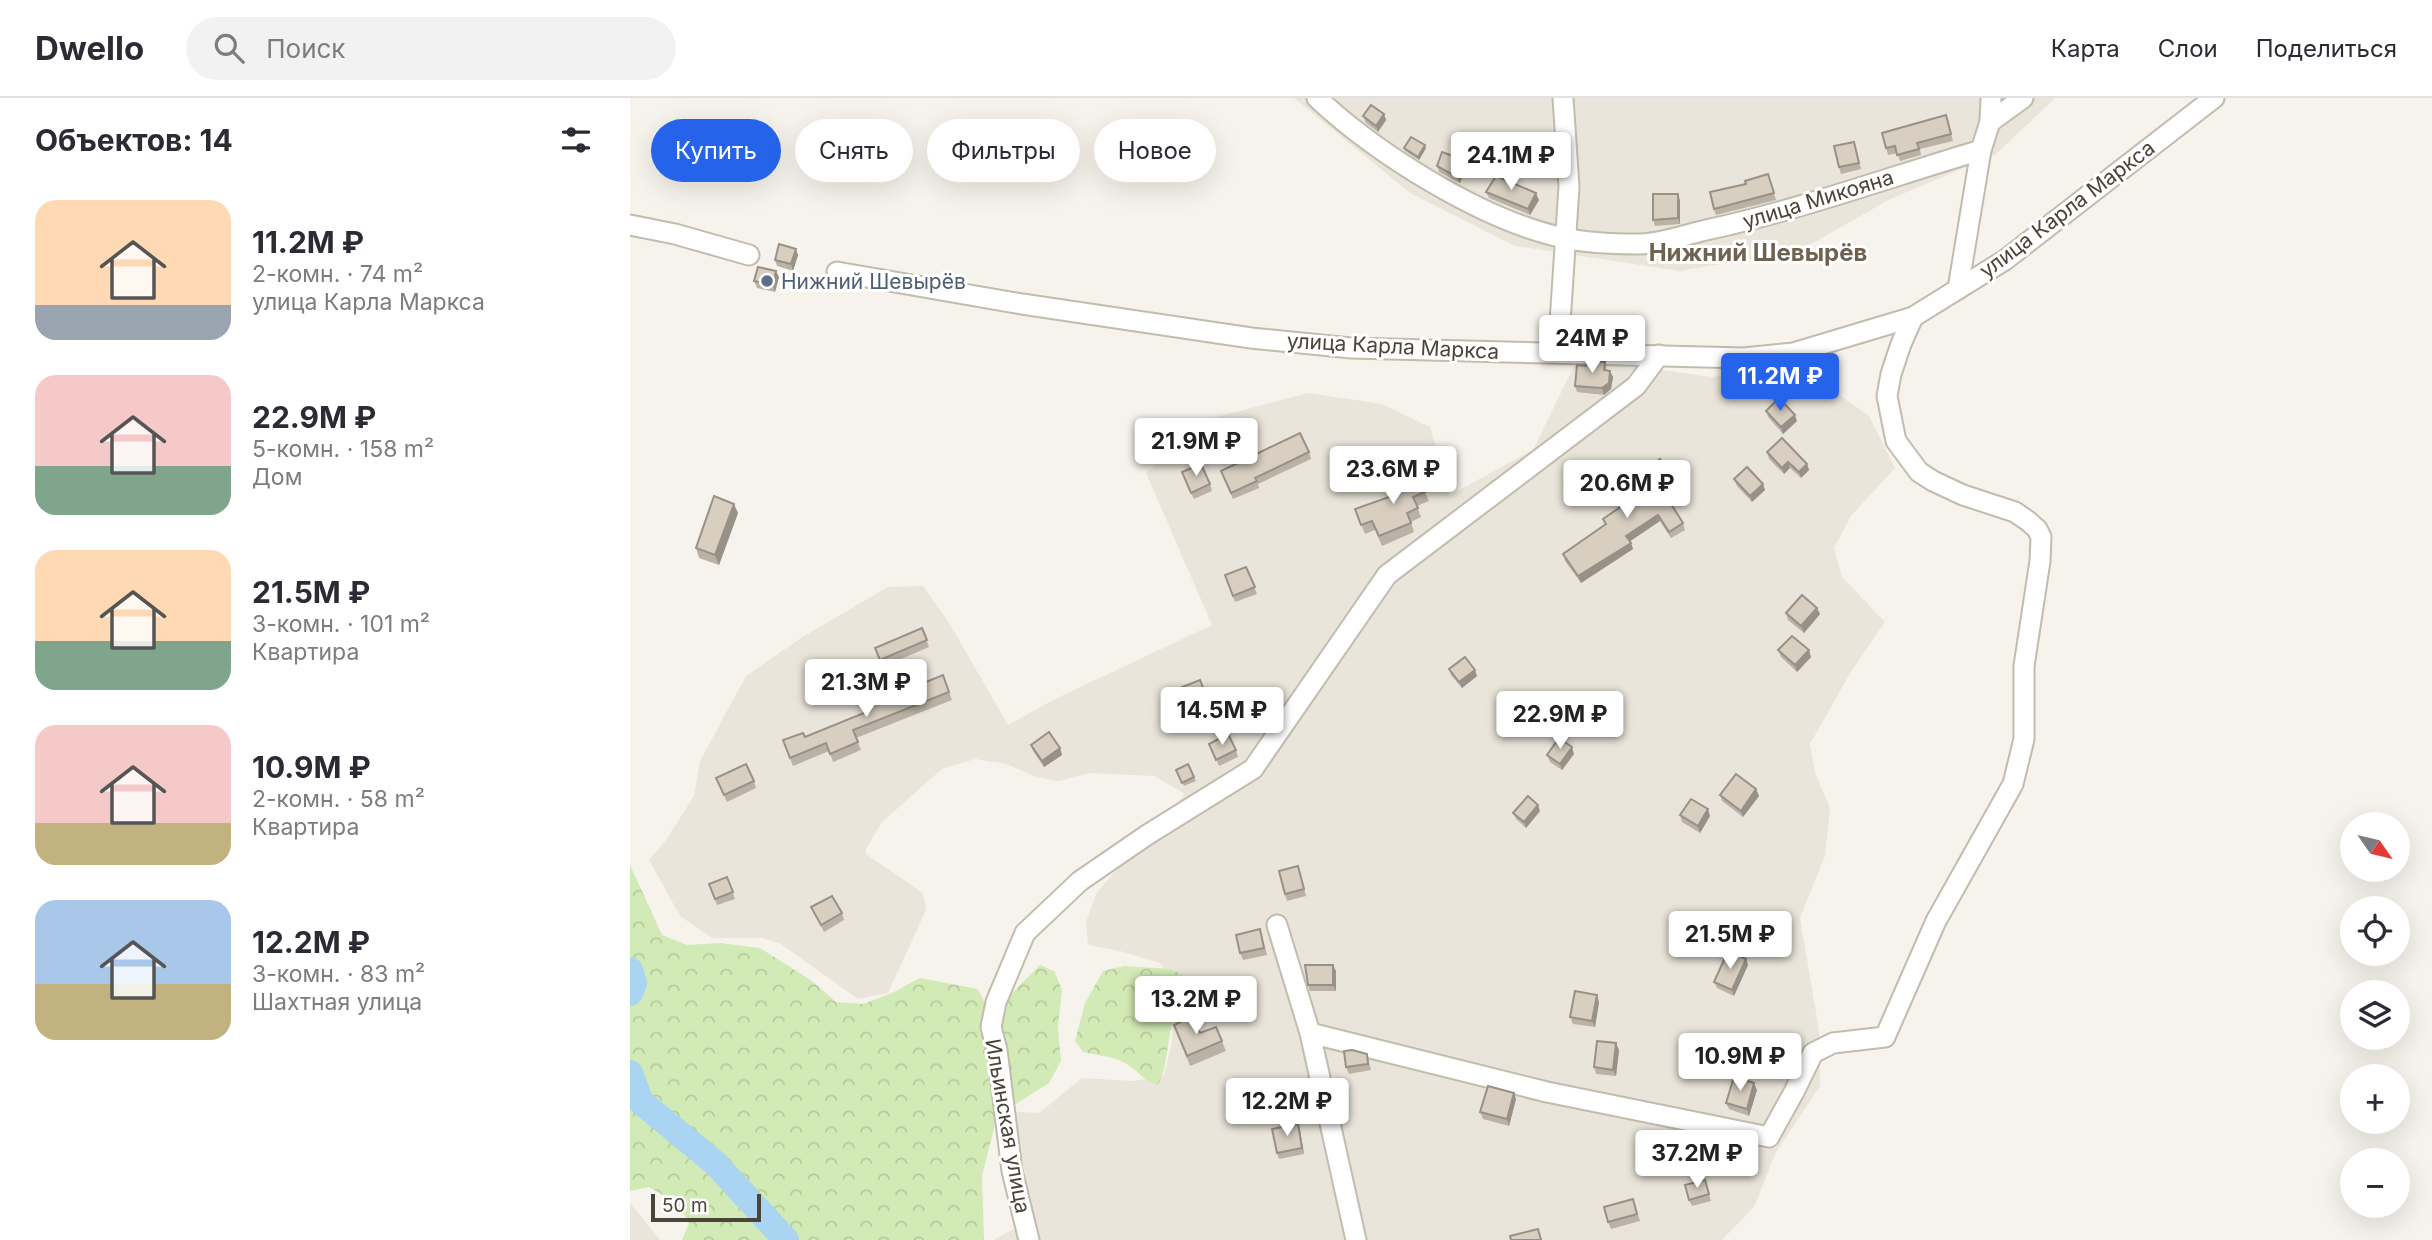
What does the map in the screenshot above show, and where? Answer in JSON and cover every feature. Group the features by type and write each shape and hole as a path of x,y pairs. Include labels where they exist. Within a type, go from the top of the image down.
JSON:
{"street":[{"name":"улица Микояна","path":"1317,98 1342,122 1393,158 1475,206 1513,224 1565,239 1641,244 1738,223 1981,150"},
{"path":"1558,353 1569,187 1563,98"},
{"path":"1958,289 1981,150 1990,122 1991,98"},
{"path":"1990,122 2023,98"},
{"name":"улица Карла Маркса","path":"837,272 1022,304 1251,338 1351,348 1744,358 1793,353 1913,317 2005,260 2214,98"},
{"path":"630,225 676,234 749,255"},
{"path":"1310,1033 1548,1093 1769,1137 1813,1053 1833,1043 1885,1037 1936,921 2013,784 2024,739 2024,666 2040,561 2041,537 2037,529 2015,512 1963,495 1933,481 1919,471 1895,441 1887,396 1891,374 1913,317"},
{"name":"Ильинская улица","path":"1029,1240 1012,1171 997,1050 991,1027 996,1002 1025,933 1080,881 1252,769 1387,575 1636,386 1659,355"},
{"path":"1277,925 1310,1033 1356,1240"}],"shaded area":[{"path":"1294,98 2055,98 1995,155 1890,199 1799,251 1680,271 1515,246 1410,193"},
{"path":"1576,362 1712,377 1770,368 1805,371 1869,416 1895,468 1851,516 1834,548 1842,577 1885,622 1852,670 1810,744 1815,773 1830,808 1825,856 1800,918 1819,1030 1820,1086 1776,1152 1754,1207 1722,1240 993,1240 1018,1227 1003,1111 1039,1113 1082,1078 1133,1081 1164,1076 1172,1043 1175,984 1160,963 1088,945 1086,922 1097,892 1185,794 1154,776 1089,773 1059,781 1036,777 1007,764 975,759 942,769 882,822 866,849 866,854 923,893 926,910 888,993 858,999 781,944 763,938 712,938 680,916 649,860 666,840 694,796 700,761 746,676 801,638 888,587 923,586 948,621 1008,725 1055,699 1212,625 1146,473 1209,419 1308,393 1382,404 1430,427 1450,495 1533,450"},
{"path":"630,1203 660,1240 630,1240"}],"green space":[{"path":"630,865 662,935 687,945 720,943 760,948 812,981 836,1002 863,1004 920,978 978,989 985,1003 1004,1001 1040,965 1054,971 1062,990 1058,1027 1061,1061 1049,1083 997,1116 982,1176 984,1240 682,1240 689,1223 678,1204 649,1187 630,1191"},
{"path":"1124,966 1171,969 1187,978 1192,995 1173,1021 1158,1085 1148,1081 1123,1062 1083,1052 1075,1041 1085,1003 1103,971"}],"building":[{"path":"1371,105 1384,114 1376,126 1363,116"},
{"path":"1946,115 1951,134 1917,143 1919,149 1897,155 1895,146 1886,148 1882,133"},
{"path":"1411,137 1425,145 1418,157 1404,148"},
{"path":"1854,142 1859,163 1839,167 1834,146"},
{"path":"1442,152 1464,160 1457,177 1437,166"},
{"path":"1768,174 1774,193 1714,209 1710,192 1746,184 1745,181"},
{"path":"1496,176 1536,193 1528,209 1486,192"},
{"path":"1653,194 1678,194 1678,218 1653,220"},
{"path":"779,244 796,249 791,264 775,260"},
{"path":"758,267 776,271 773,285 754,281"},
{"path":"1587,360 1605,362 1604,370 1610,371 1609,383 1602,388 1575,386 1577,365 1586,366"},
{"path":"1779,398 1795,415 1781,427 1766,411"},
{"path":"1300,433 1309,452 1255,478 1257,481 1231,493 1221,471"},
{"path":"1782,438 1807,464 1799,472 1788,462 1782,468 1767,452"},
{"path":"1660,459 1672,476 1659,485 1683,523 1669,532 1658,515 1626,536 1631,543 1578,576 1563,554 1606,524 1603,519 1632,499 1624,486"},
{"path":"1201,464 1210,484 1191,493 1182,472"},
{"path":"1747,467 1763,484 1750,496 1734,479"},
{"path":"1417,472 1425,492 1413,497 1418,508 1407,513 1411,523 1379,536 1372,521 1361,525 1355,509 1392,496 1387,485"},
{"path":"714,496 734,504 715,555 696,548"},
{"path":"1246,567 1255,587 1233,596 1225,575"},
{"path":"1802,595 1817,608 1801,626 1786,613"},
{"path":"922,628 927,640 880,660 875,648"},
{"path":"1792,636 1809,650 1795,665 1778,650"},
{"path":"1465,657 1475,670 1459,682 1449,669"},
{"path":"943,675 949,692 853,730 858,742 830,754 826,743 790,758 783,740 803,733 805,737 869,711 867,706"},
{"path":"1200,680 1208,700 1190,707 1182,687"},
{"path":"1560,698 1577,712 1565,727 1548,713"},
{"path":"1049,732 1060,748 1042,761 1031,745"},
{"path":"1228,734 1236,750 1216,760 1209,744"},
{"path":"1559,738 1572,747 1560,764 1547,755"},
{"path":"746,764 754,781 724,795 716,778"},
{"path":"1188,764 1194,777 1182,783 1176,770"},
{"path":"1736,774 1756,789 1741,811 1720,795"},
{"path":"1528,796 1538,805 1524,822 1513,813"},
{"path":"1691,799 1708,809 1698,826 1680,815"},
{"path":"1298,866 1304,889 1285,894 1279,871"},
{"path":"727,877 733,892 715,899 709,884"},
{"path":"832,896 842,913 821,925 811,907"},
{"path":"1260,929 1264,948 1240,953 1236,935"},
{"path":"1728,951 1746,959 1732,990 1714,982"},
{"path":"1305,965 1333,965 1333,985 1308,985"},
{"path":"1575,991 1597,995 1592,1021 1570,1017"},
{"path":"1193,1016 1200,1033 1216,1027 1222,1041 1187,1056 1174,1025"},
{"path":"1597,1041 1616,1043 1613,1070 1594,1067"},
{"path":"1344,1051 1367,1054 1368,1064 1346,1067"},
{"path":"1734,1077 1754,1083 1747,1109 1726,1103"},
{"path":"1488,1086 1514,1093 1507,1119 1480,1112"},
{"path":"1298,1124 1302,1148 1277,1153 1272,1129"},
{"path":"1705,1180 1709,1194 1689,1200 1685,1185"},
{"path":"1633,1199 1637,1214 1608,1222 1604,1207"},
{"path":"1538,1229 1541,1240 1511,1240 1510,1236"}],"waterway":[{"path":"630,970 634,983 630,993"},
{"path":"630,1073 641,1102 715,1163 786,1240"}],"place":[{"name":"Нижний Шевырёв","path":"767,281"}],"district":[{"name":"Нижний Шевырёв","path":"1758,252"}]}
